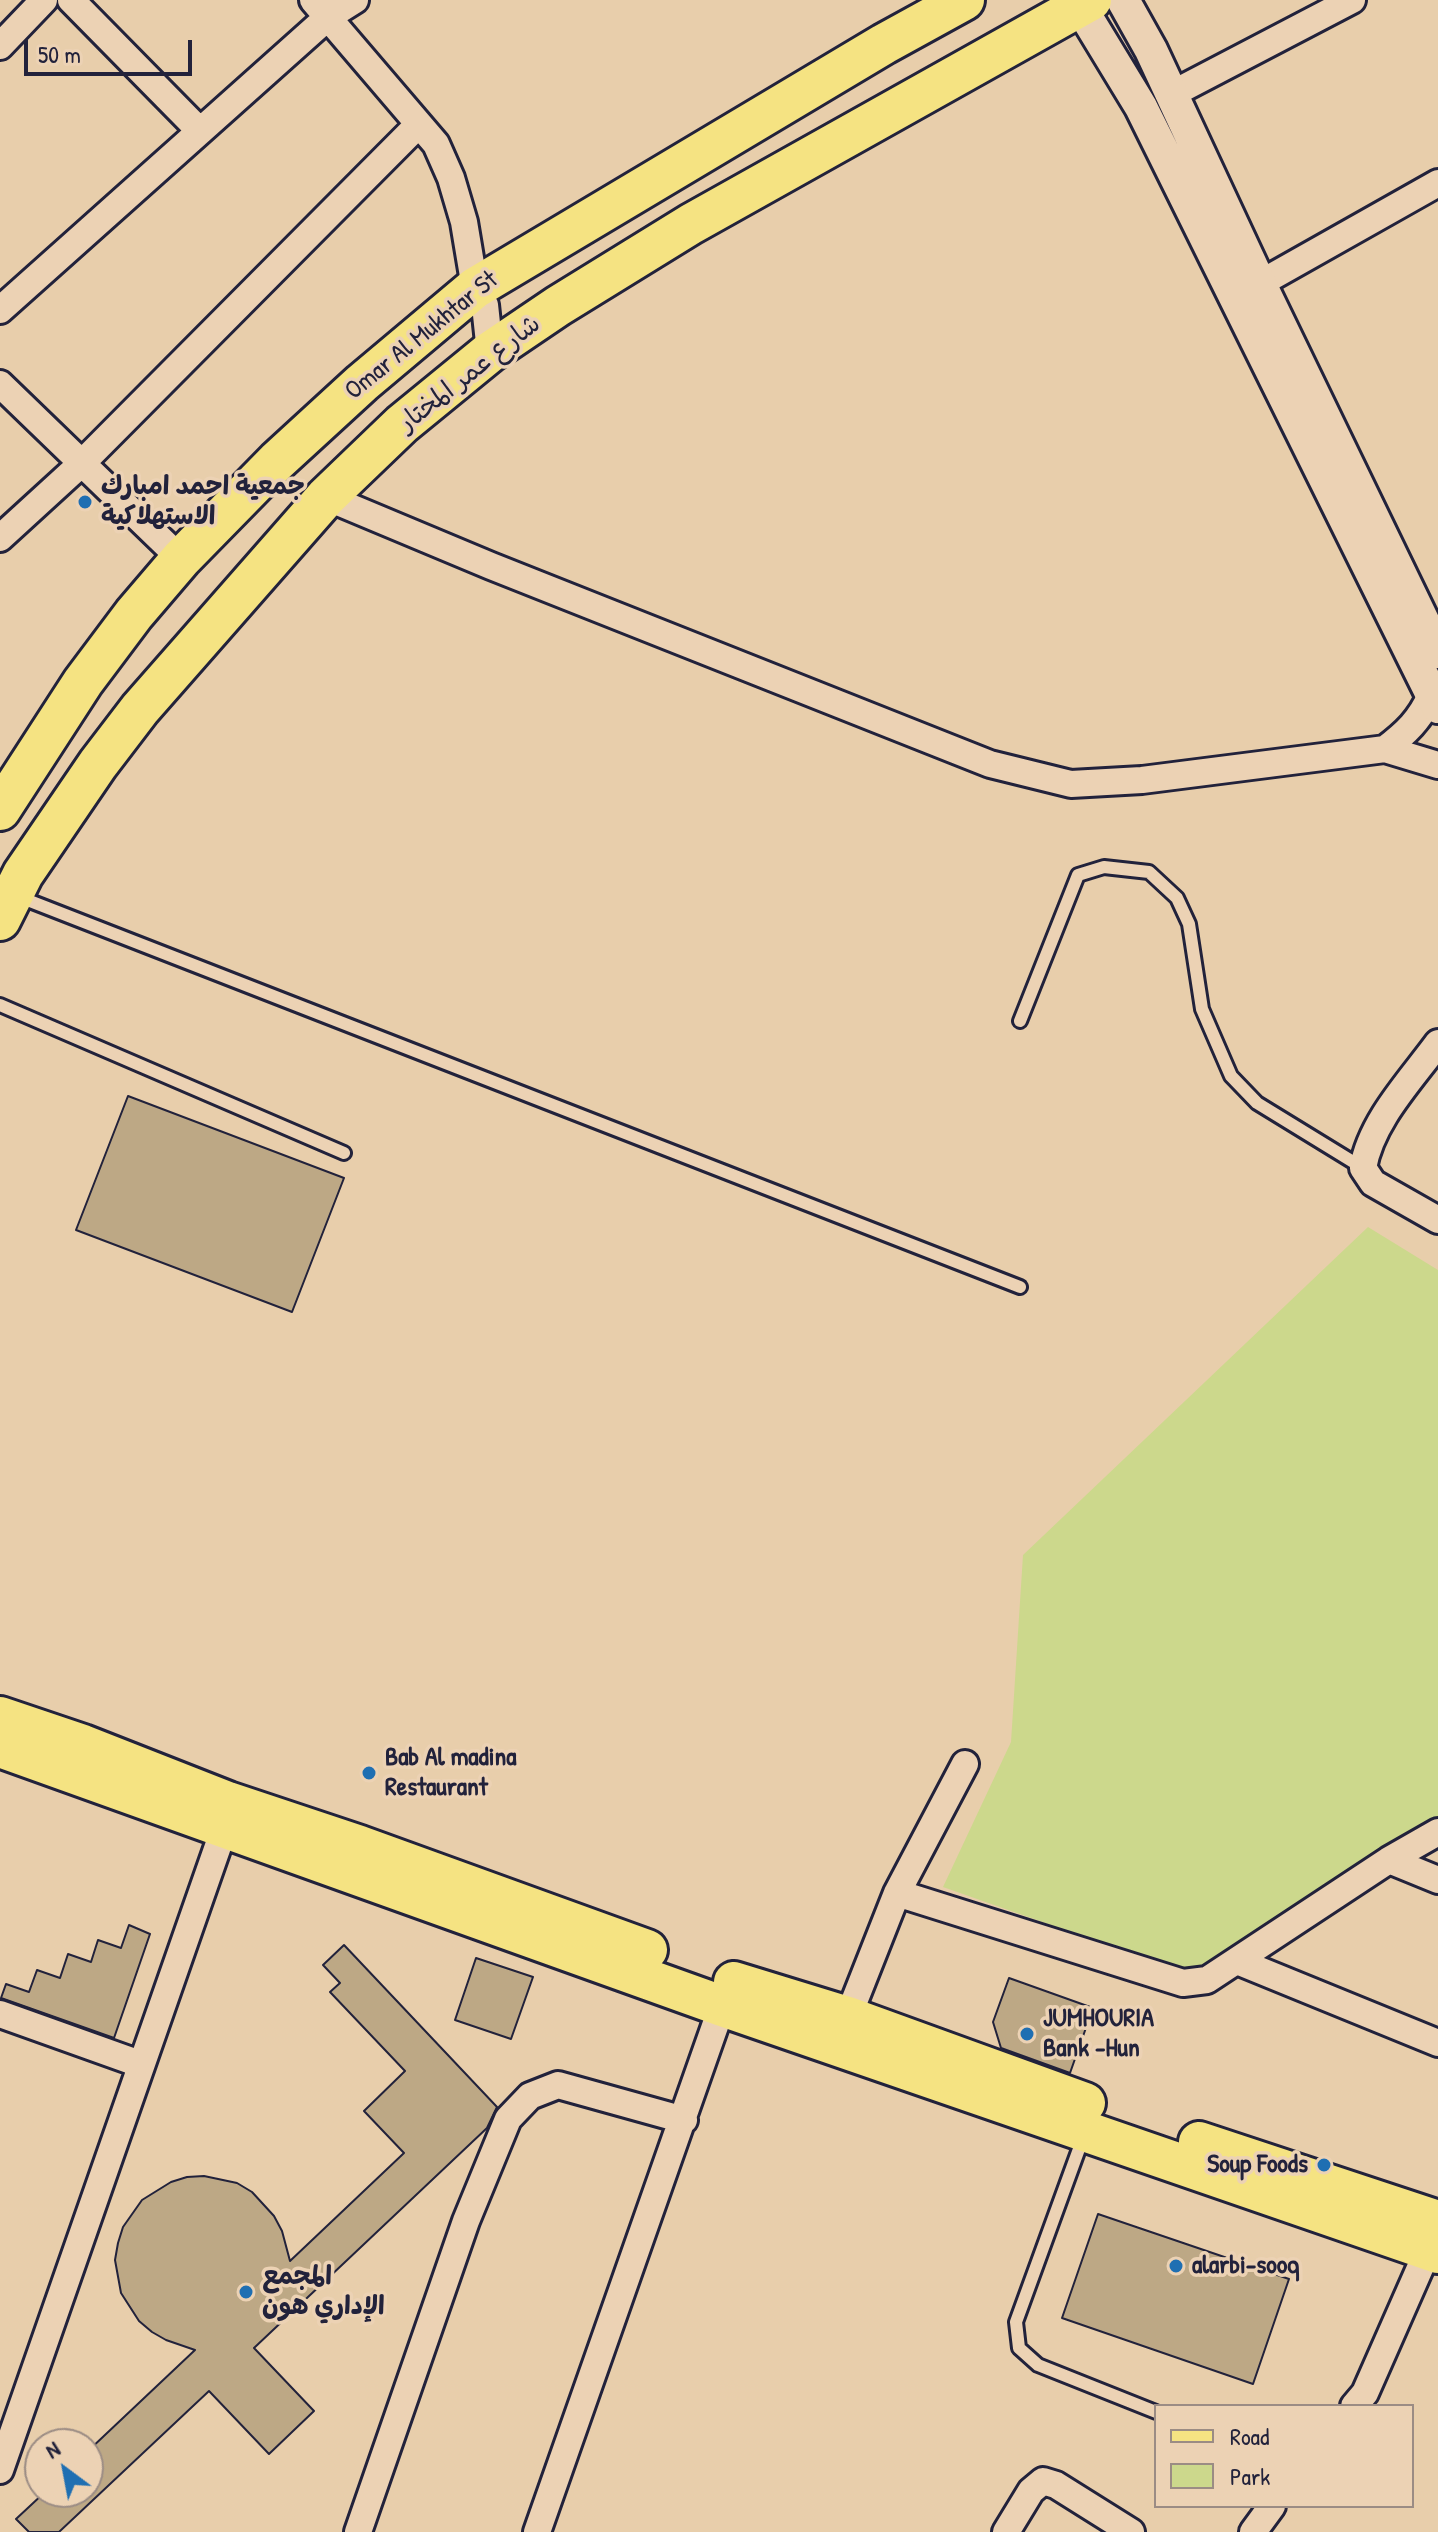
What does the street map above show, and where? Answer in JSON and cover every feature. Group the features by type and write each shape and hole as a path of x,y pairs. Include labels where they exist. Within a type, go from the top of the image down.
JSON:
{"main road":[{"name":"Omar Al Mukhtar St","path":"0,810 83,682 134,614 181,559 287,451 475,288 884,44 964,0"},
{"name":"شارع عمر المختار","path":"9,888 140,709 326,497 402,424 490,352 558,306 691,224 1082,2"},
{"path":"0,1717 83,1745 226,1816"},
{"path":"0,1747 226,1816 1043,2102 1119,2115 1435,2230"},
{"path":"726,1993 848,2017 1043,2102 1085,2131 1435,2230"}],"street":[{"path":"0,46 44,0"},
{"path":"71,0 200,131"},
{"path":"0,310 200,131 320,8 355,0"},
{"path":"1123,0 1172,94 1248,290 1434,701 1409,731 1385,749"},
{"path":"1172,94 1352,0"},
{"path":"1082,2 1248,290 1438,652"},
{"path":"320,8 436,144 451,178 470,243 475,288 485,305 490,352"},
{"path":"0,538 82,463 419,124"},
{"path":"1248,290 1438,183"},
{"path":"0,384 181,559"},
{"path":"326,497 491,566 990,764 1071,784 1142,780 1385,749 1438,765"},
{"path":"1438,1043 1382,1121 1366,1153 1363,1168 1373,1183 1438,1220"},
{"path":"848,2017 897,1893 965,1764"},
{"path":"0,2470 226,1816"},
{"path":"897,1893 1183,1983 1207,1980 1389,1860 1438,1832"},
{"path":"1389,1860 1438,1880"},
{"path":"1237,1961 1438,2043"},
{"path":"537,2532 726,1993"},
{"path":"0,2014 140,2064"},
{"path":"358,2532 466,2221 508,2119 530,2096 558,2085 684,2120"},
{"path":"1356,2404 1365,2393 1435,2230"},
{"path":"1006,2532 1031,2491 1043,2481 1056,2485 1131,2532"},
{"path":"1253,2532 1271,2508"}],"lane":[{"path":"1020,1021 1078,875 1104,867 1149,872 1177,898 1189,924 1202,1009 1231,1076 1257,1103 1363,1168"},
{"path":"9,888 1020,1287"},
{"path":"0,1005 344,1153"},
{"path":"1085,2131 1016,2322 1019,2348 1038,2365 1154,2411"}],"green space":[{"path":"1368,1227 1438,1270 1438,1825 1207,1980 943,1887 1011,1742 1023,1555"}],"building":[{"path":"128,1096 344,1178 292,1312 76,1230"},
{"path":"129,1925 150,1934 114,2038 1,1998 6,1984 29,1992 37,1970 60,1978 68,1954 91,1962 98,1940 121,1948"},
{"path":"344,1945 497,2107 487,2128 254,2348 314,2411 269,2454 209,2391 104,2490 104,2436 195,2350 152,2332 139,2321 121,2293 115,2260 118,2243 123,2227 142,2200 171,2182 187,2177 204,2176 237,2183 252,2192 274,2216 282,2231 290,2261 404,2153 364,2111 405,2071 330,1992 340,1983 323,1965"},
{"path":"476,1958 533,1977 511,2039 455,2020"},
{"path":"1009,1978 1093,2008 1070,2073 1001,2048 993,2022"},
{"path":"1098,2214 1289,2279 1253,2384 1062,2318"},
{"path":"28,2508 85,2508 59,2532 29,2532 16,2519"}],"place":[{"name":"جمعية احمد امبارك الاستهلاكية","path":"85,502"},
{"name":"Bab Al madina Restaurant","path":"369,1773"},
{"name":"JUMHOURIA Bank -Hun","path":"1027,2034"},
{"name":"Soup Foods","path":"1324,2165"},
{"name":"alarbi-sooq","path":"1176,2266"},
{"name":"المجمع الإداري هون","path":"246,2292"}]}
